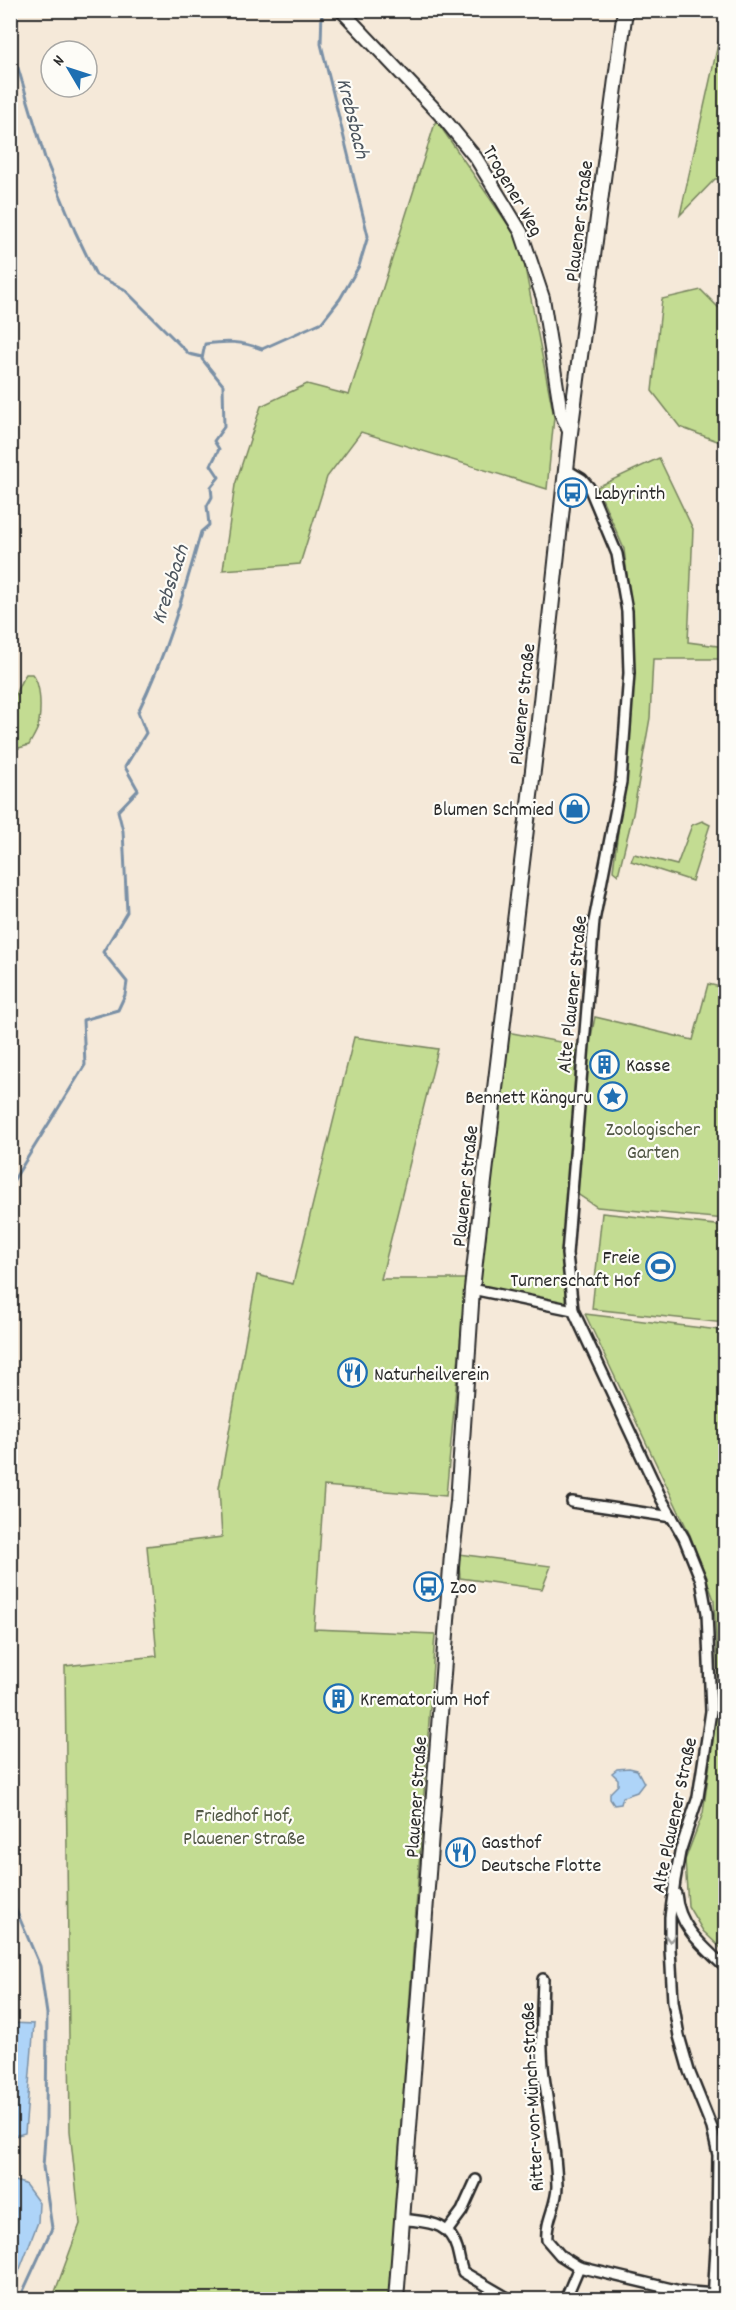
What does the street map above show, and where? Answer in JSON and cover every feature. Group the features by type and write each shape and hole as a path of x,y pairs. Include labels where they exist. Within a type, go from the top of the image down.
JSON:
{"main road":[{"name":"Plauener Straße","path":"396,2300 452,1554 458,1502 472,1288 570,433 625,10"}],"street":[{"name":"Trogener Weg","path":"341,10 445,120 476,158 521,232 543,298 561,413 570,433"},
{"name":"Alte Plauener Straße","path":"567,471 582,479 589,487 617,554 627,611 629,673 621,782 594,921 567,1254 573,1310 684,1538 700,1580 706,1605 711,1711 698,1797 680,1852 675,1880 670,1917 670,1949 673,2001 679,2037 689,2071 711,2128 718,2156 713,2297"},
{"path":"472,1288 573,1310"},
{"path":"572,1502 672,1517"},
{"path":"675,1880 676,1901 683,1922 690,1934 726,1968"},
{"name":"Ritter-von-Münch-Straße","path":"543,1979 544,2075 552,2122 557,2188 555,2204 547,2223 547,2240 560,2255 579,2267"},
{"path":"448,2230 462,2211 476,2180"},
{"path":"402,2219 441,2226 448,2230 456,2246 463,2272 512,2300"},
{"path":"565,2300 579,2267 680,2295 713,2297"}],"green space":[{"path":"725,32 725,179 715,179 680,215 720,35"},
{"path":"436,120 520,242 554,417 547,489 361,432 327,477 300,564 223,570 235,485 261,406 307,384 349,395"},
{"path":"701,290 718,307 725,310 725,444 680,427 652,391 662,299"},
{"path":"659,458 693,529 688,642 725,647 725,659 653,659 650,718 633,814 618,875 613,871 631,729 633,628 624,549 597,487"},
{"path":"26,674 32,674 38,685 40,714 38,727 29,745 19,748 11,746 11,718 17,690"},
{"path":"702,821 710,825 692,881 631,861 634,854 677,865 692,825"},
{"name":"Zoologischer Garten","path":"708,984 725,988 725,1219 597,1207 576,1193 587,1057 595,1017 693,1040"},
{"path":"507,1032 576,1045 565,1304 478,1286"},
{"name":"Friedhof Hof, Plauener Straße","path":"354,1037 438,1049 381,1279 466,1279 446,1496 324,1486 314,1629 435,1634 389,2299 52,2300 80,2224 70,2131 65,1666 157,1656 147,1546 222,1537 219,1488 257,1275 293,1284"},
{"name":"Freie Turnerschaft Hof","path":"602,1213 725,1226 725,1323 592,1309"},
{"path":"585,1314 719,1330 725,1333 725,1952 703,1931 688,1906 685,1860 703,1813 719,1696 714,1600 690,1535"},
{"path":"458,1554 551,1566 542,1589 460,1578"}],"water":[{"path":"617,1769 637,1770 644,1783 637,1792 623,1797 621,1804 614,1805 610,1799 610,1793 618,1785 618,1779 612,1773"},
{"path":"11,2023 34,2024 25,2133 11,2137"},
{"path":"11,2180 25,2184 39,2203 38,2222 11,2292"}],"waterway":[{"name":"Krebsbach","path":"10,1186 85,1065 83,1020 118,1010 125,995 127,982 103,952 127,912 123,831 118,811 138,790 125,767 146,733 138,712 166,646 201,532 209,525 207,506 212,497 211,487 219,477 211,465 219,449 214,441 224,427 223,385 202,359 205,344 234,342 262,349 322,322 340,299 359,266 368,236 321,44 322,10"},
{"path":"10,44 13,51"},
{"path":"18,68 45,158 96,275 124,289 189,354 202,357"},
{"name":"Krebsbach","path":"10,1896 40,1966 47,2014 46,2122 43,2167 52,2228 19,2300"}],"place":[{"name":"Labyrinth","path":"573,492"},
{"name":"Blumen Schmied","path":"575,808"},
{"name":"Kasse","path":"605,1064"},
{"name":"Bennett Känguru","path":"613,1096"},
{"name":"Freie Turnerschaft Hof","path":"661,1267"},
{"name":"Naturheilverein","path":"353,1373"},
{"name":"Zoo","path":"429,1586"},
{"name":"Krematorium Hof","path":"339,1698"},
{"name":"Gasthof Deutsche Flotte","path":"460,1853"}]}
